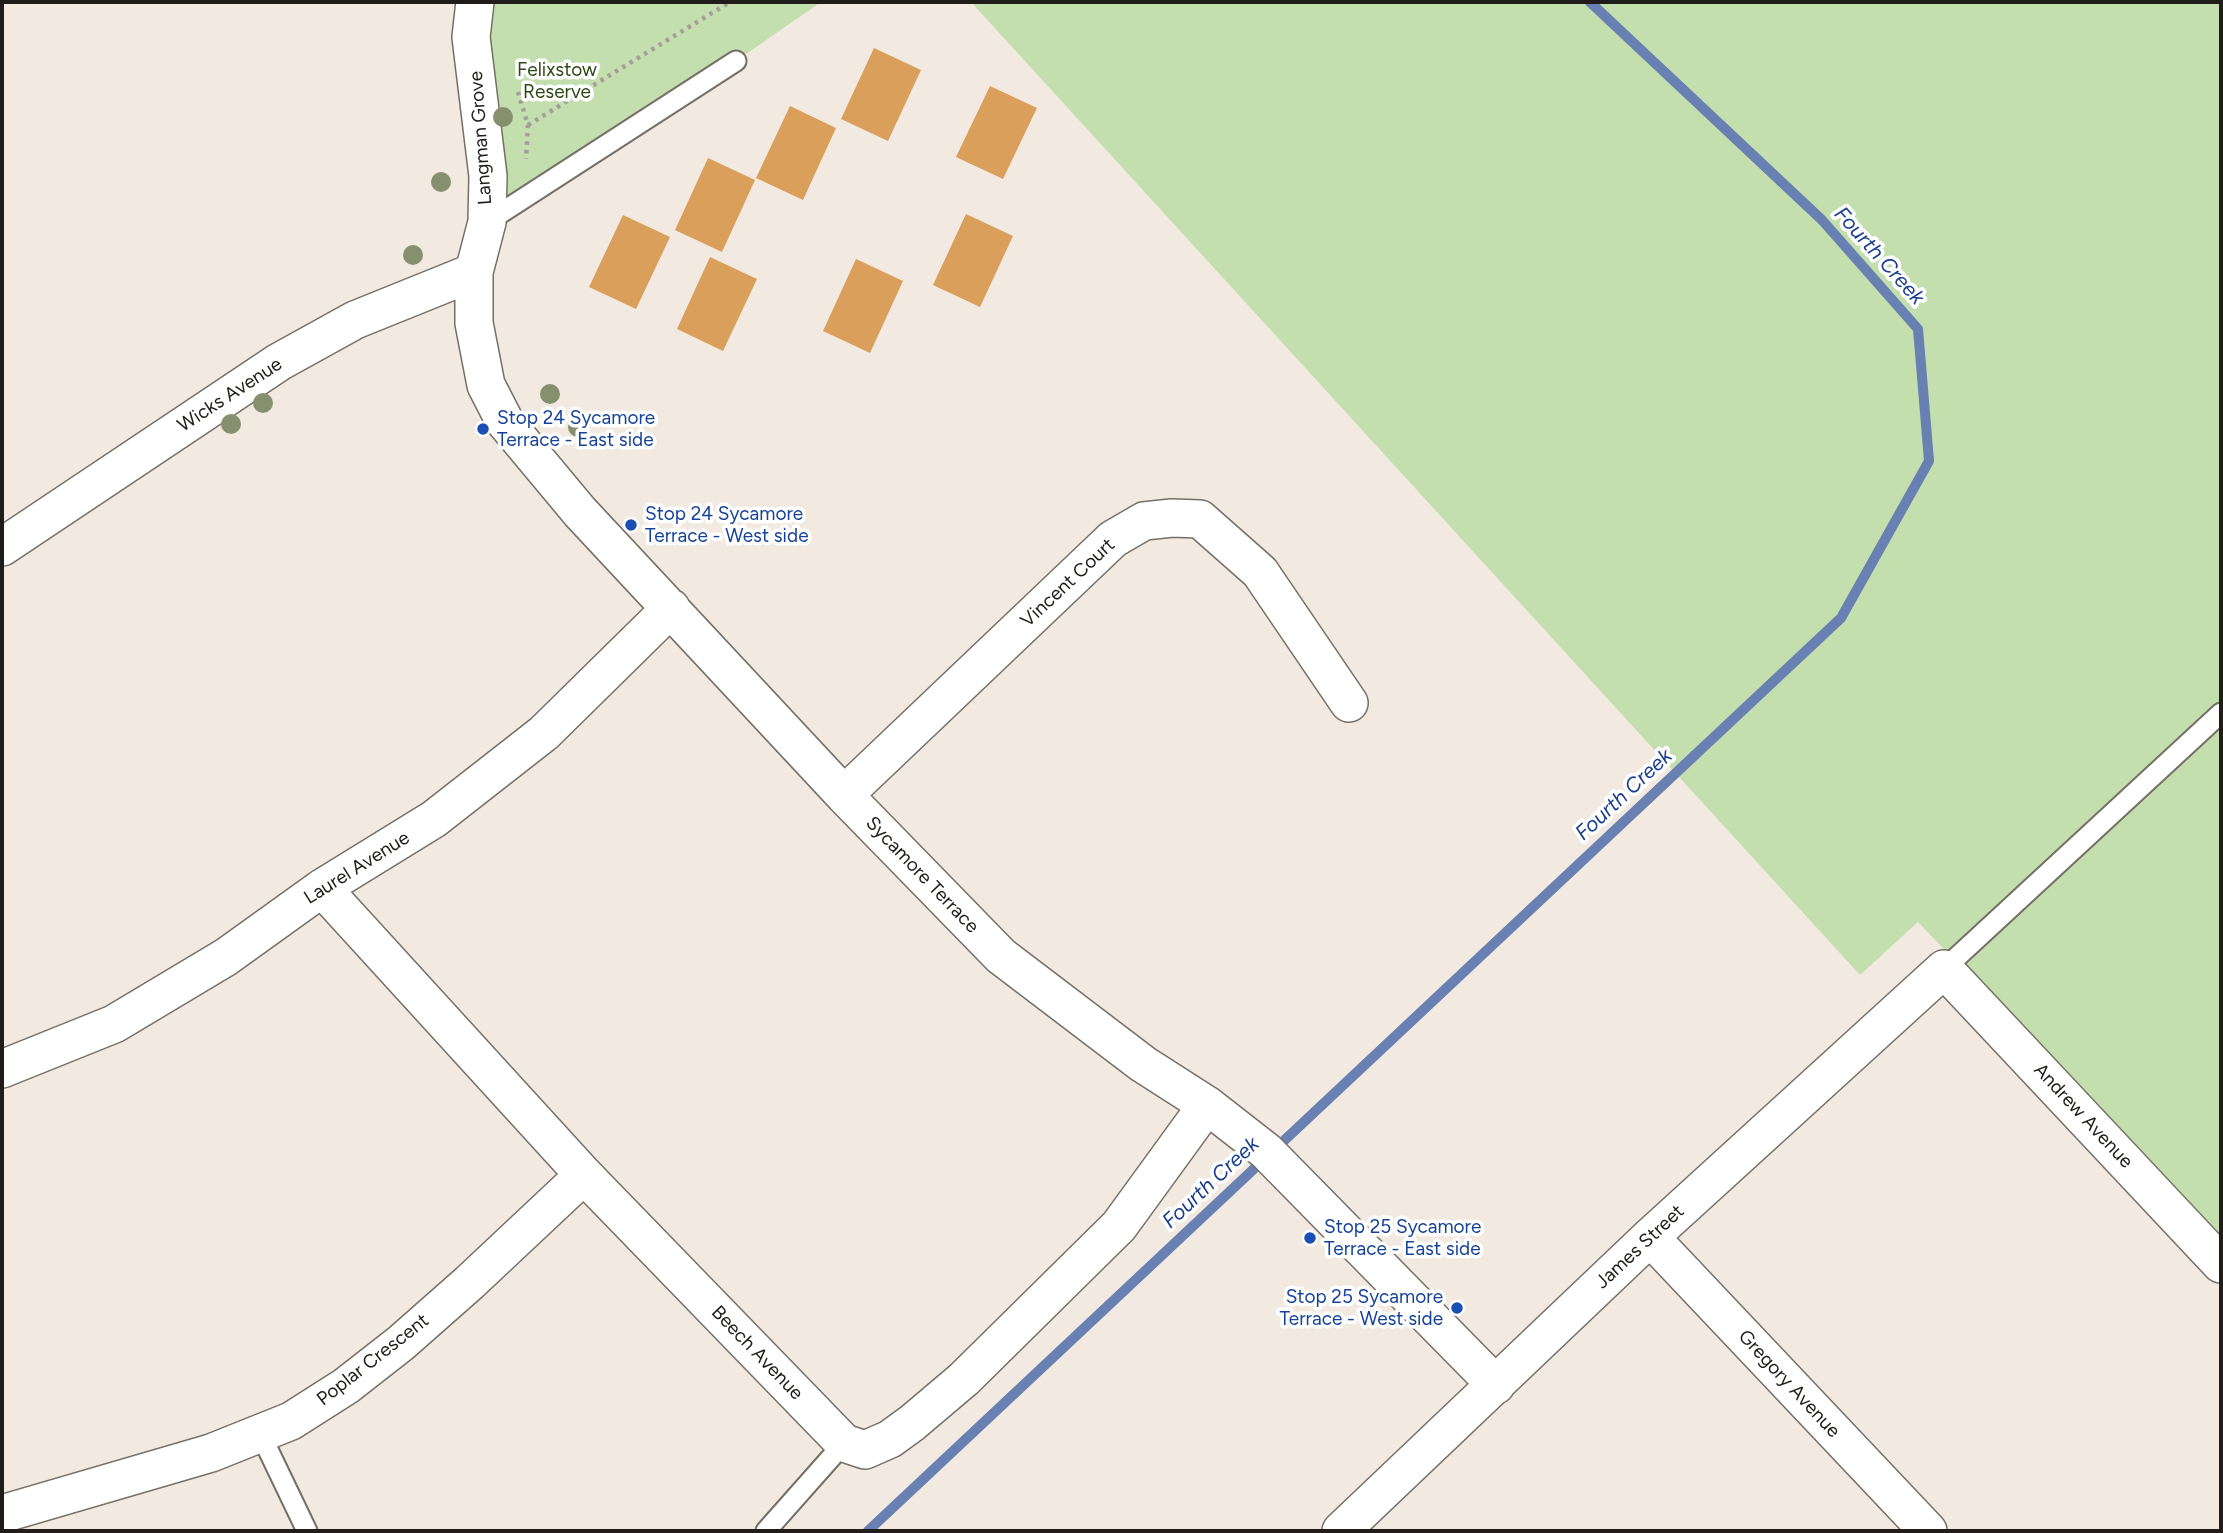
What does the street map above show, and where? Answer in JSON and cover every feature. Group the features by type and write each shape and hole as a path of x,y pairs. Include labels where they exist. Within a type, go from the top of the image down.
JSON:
{"street":[{"name":"Langman Grove","path":"474,272 487,222 488,176 471,37 475,2"},
{"name":"Wicks Avenue","path":"2,547 279,362 355,320 474,272"},
{"name":"Sycamore Terrace","path":"474,272 474,323 486,385 505,422 580,512 844,795 1001,956 1143,1064 1207,1105 1277,1162 1496,1385"},
{"name":"Vincent Court","path":"844,795 1113,539 1143,521 1200,519 1223,538 1260,572 1349,704"},
{"name":"Laurel Avenue","path":"2,1069 114,1024 226,957 322,888 434,819 544,733 671,608"},
{"name":"Beech Avenue","path":"322,888 584,1175 844,1443"},
{"name":"James Street","path":"1341,1531 1650,1237 1944,968"},
{"name":"Andrew Avenue","path":"1944,968 2221,1264"},
{"path":"844,1443 865,1450 890,1439 964,1379 1119,1226 1207,1105"},
{"name":"Poplar Crescent","path":"2,1514 211,1453 291,1421 335,1393 401,1343 584,1175"},
{"name":"Gregory Avenue","path":"1650,1237 1928,1531"}],"lane":[{"path":"487,222 736,61"},
{"path":"1944,968 2221,713"},
{"path":"260,1433 307,1531"},
{"path":"766,1531 844,1443"}],"path":[{"path":"528,125 730,2"}],"green space":[{"name":"Felixstow Reserve","path":"474,2 821,2 736,61 487,222"},
{"path":"971,2 2221,2 2221,1237 1918,922 1860,975"}],"building":[{"path":"874,48 921,70 888,141 841,119"},
{"path":"990,86 1037,108 1003,179 956,157"},
{"path":"790,106 836,128 803,200 756,178"},
{"path":"708,158 755,180 722,252 675,230"},
{"path":"966,214 1013,236 980,307 933,285"},
{"path":"623,215 670,237 636,309 589,287"},
{"path":"710,257 757,279 723,351 677,329"},
{"path":"856,259 903,281 870,353 823,331"}],"waterway":[{"name":"Fourth Creek","path":"868,1531 1841,618 1929,461 1918,329 1822,220 1590,2"}],"place":[{"name":"Stop 24 Sycamore Terrace - East side","path":"483,429"},
{"name":"Stop 24 Sycamore Terrace - West side","path":"631,525"},
{"name":"Stop 25 Sycamore Terrace - East side","path":"1310,1238"},
{"name":"Stop 25 Sycamore Terrace - West side","path":"1457,1308"}]}
